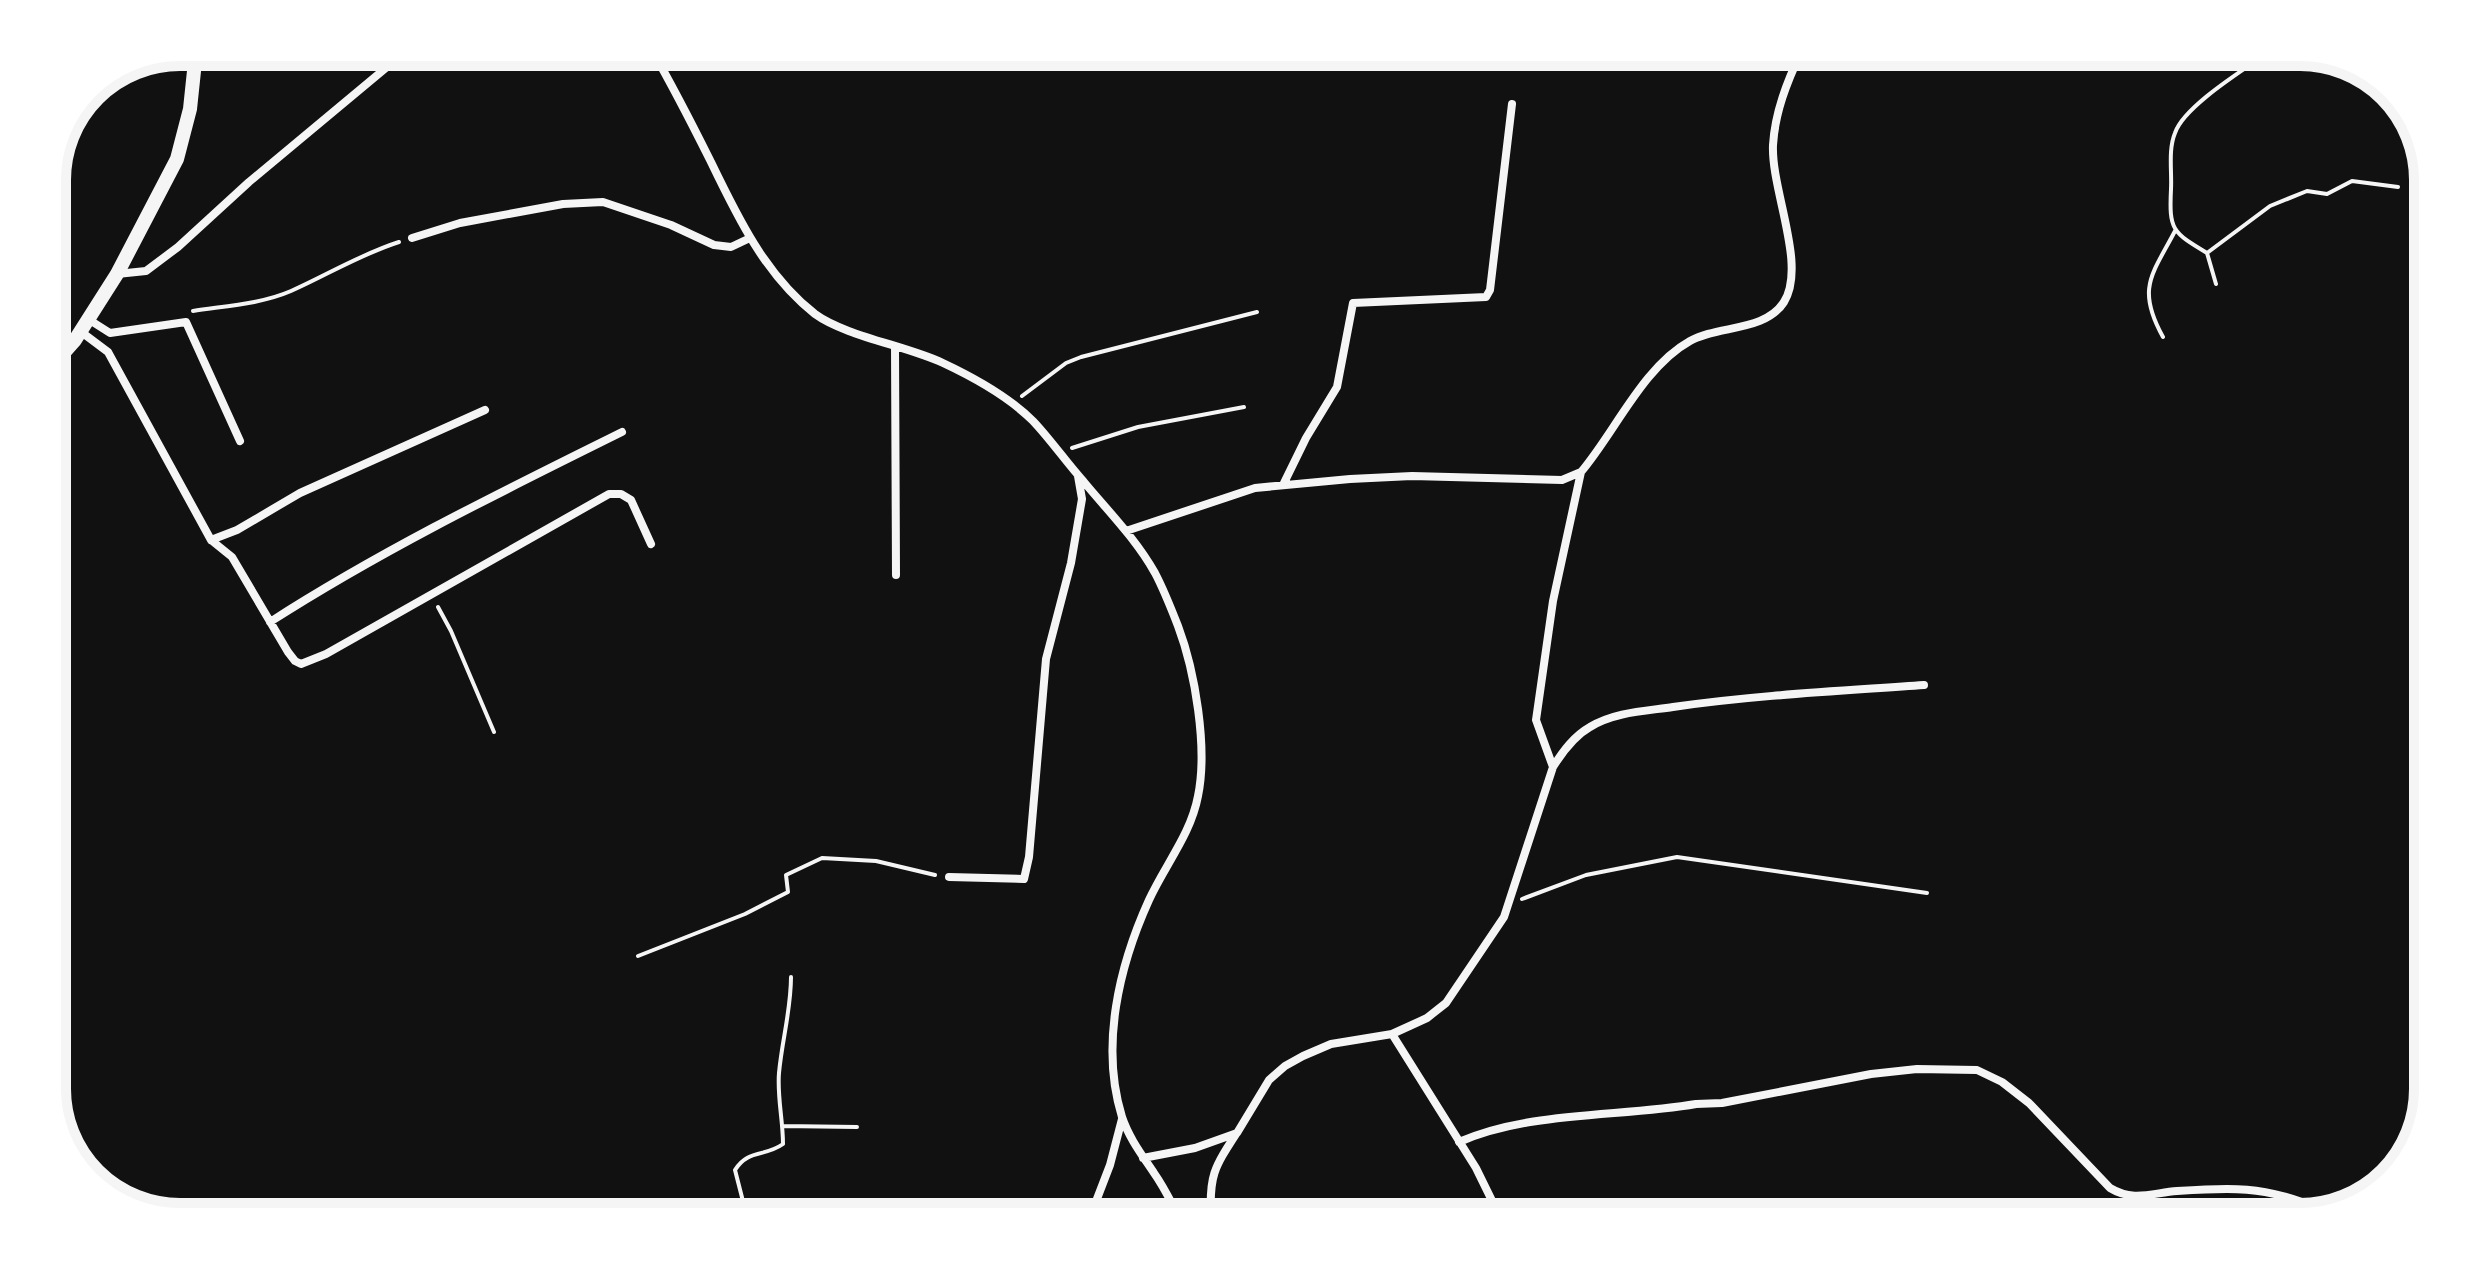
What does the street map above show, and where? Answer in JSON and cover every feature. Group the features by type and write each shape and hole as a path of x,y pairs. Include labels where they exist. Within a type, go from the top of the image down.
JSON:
{"street":[{"path":"66,349 117,274 177,159 190,109 195,66"},
{"path":"117,274 146,271 178,247 249,182 388,66"},
{"path":"661,66 731,206 771,268 815,313 827,321 974,377 1031,419 1126,531 1155,573 1187,653 1196,692 1201,765 1199,794 1185,834 1149,900 1121,982 1111,1061 1122,1117 1171,1203"},
{"path":"1553,767 1536,720 1553,601 1581,472 1656,369 1688,342 1706,333 1757,322 1783,303 1791,286 1792,266 1777,190 1773,148 1775,125 1785,86 1794,66"},
{"path":"1283,485 1306,438 1337,387 1353,303 1486,297 1490,290 1512,104"},
{"path":"412,238 460,223 563,204 603,202 671,225 714,245 731,247 750,238"},
{"path":"66,332 110,333 186,322 240,441"},
{"path":"81,330 108,352 211,540 232,557 288,652 301,664 326,654 609,494 621,494 631,500 651,544"},
{"path":"895,346 896,575"},
{"path":"211,540 237,530 300,493 485,410"},
{"path":"270,622 327,585 622,432"},
{"path":"1126,531 1255,488 1412,476 1562,480 1581,472"},
{"path":"949,877 1024,879 1029,857 1046,659 1071,563 1082,499 1078,476"},
{"path":"1211,1203 1210,1187 1216,1165 1269,1080 1285,1066 1331,1044 1392,1034 1427,1018 1446,1003 1504,917 1553,767 1573,740 1591,726 1616,716 1724,699 1924,685"},
{"path":"1392,1034 1476,1168 1493,1203"},
{"path":"1459,1142 1532,1123 1722,1103 1871,1074 1917,1069 1977,1070 2002,1082 2029,1103 2110,1188 2121,1195 2138,1197 2175,1191 2229,1189 2271,1192 2302,1202"},
{"path":"1095,1203 1113,1155 1122,1117"},
{"path":"1143,1158 1195,1148 1237,1133"}],"path":[{"path":"2216,284 2207,253 2175,231 2169,209 2171,149 2175,131 2185,118 2246,66"},
{"path":"2207,253 2270,206 2307,191 2327,194 2352,181 2398,187"},
{"path":"2163,337 2152,317 2148,282 2175,231"},
{"path":"191,312 269,298 387,245 412,238"},
{"path":"1012,404 1066,363 1081,357 1257,312"},
{"path":"1060,452 1138,427 1244,407"},
{"path":"431,593 451,631 494,732"},
{"path":"1508,905 1586,875 1677,857 1927,893"},
{"path":"638,956 745,914 788,892 786,875 822,858 876,861 949,877"},
{"path":"743,1203 735,1170 741,1161 783,1144 778,1092 791,977"},
{"path":"783,1126 857,1127"}]}
